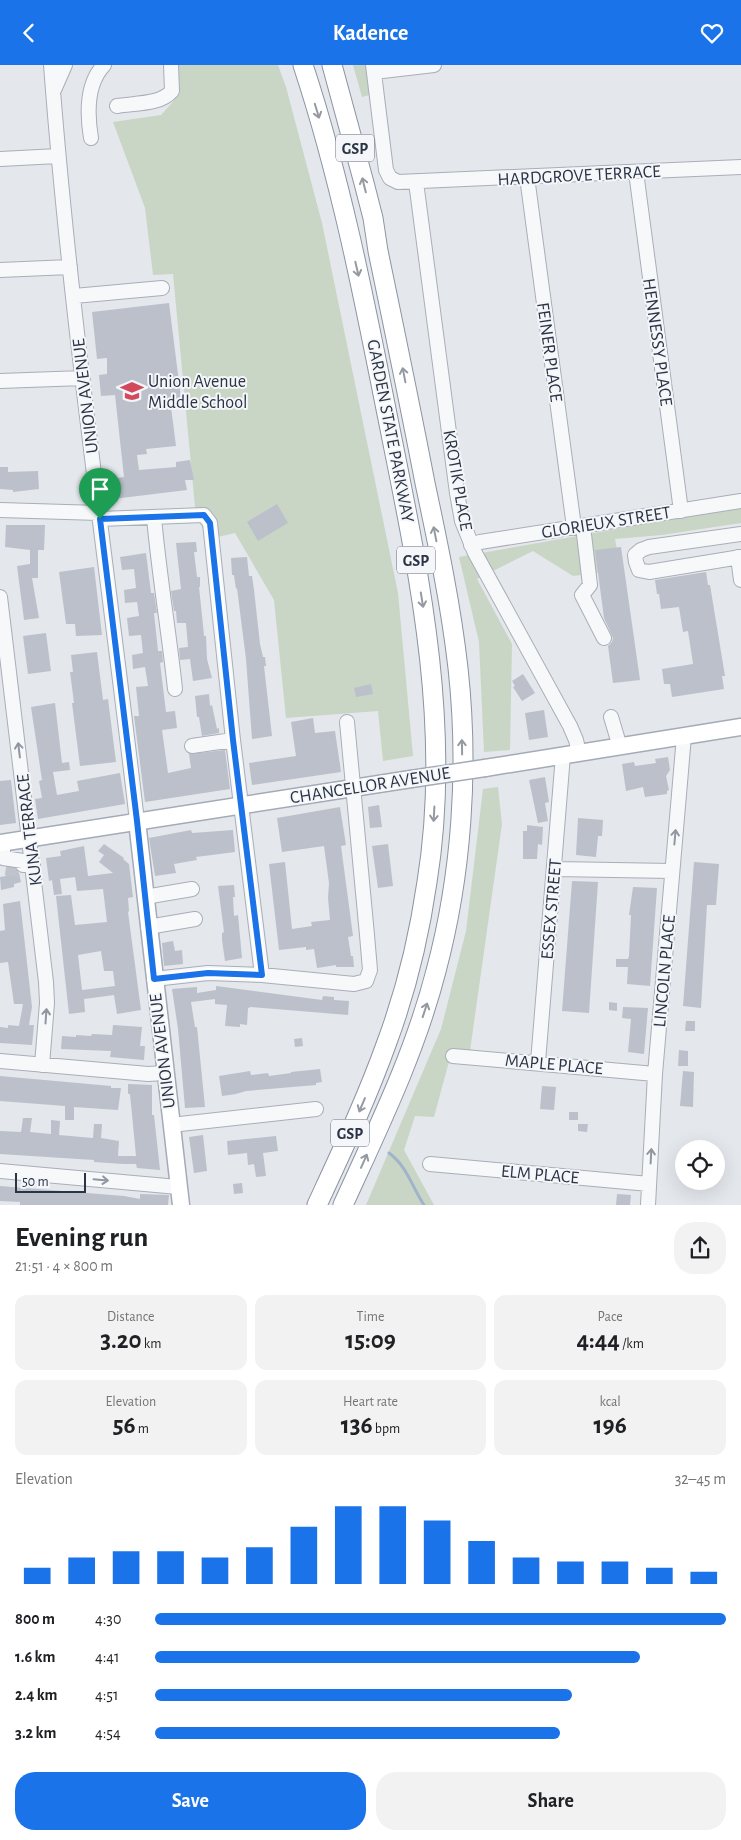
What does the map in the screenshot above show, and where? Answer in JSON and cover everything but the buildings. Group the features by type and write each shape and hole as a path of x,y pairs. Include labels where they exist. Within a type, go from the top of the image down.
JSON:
{"highway":[{"name":"GARDEN STATE PARKWAY","path":"303,65 326,139 343,207 411,533 427,634 436,735 432,845 422,913 407,977 398,1009 375,1073 318,1205"},
{"name":"GARDEN STATE PARKWAY","path":"332,65 372,218 442,567 458,668 462,765 461,809 456,868 437,970 405,1068 343,1205"}],"main road":[{"name":"CHANCELLOR AVENUE","path":"12,859 30,838 741,727"},
{"name":"UNION AVENUE","path":"137,821 181,1205"}],"street":[{"name":"UNION AVENUE","path":"51,65 58,156 70,267 137,821"},
{"name":"UNION AVENUE","path":"53,93 65,65"},
{"path":"117,106 159,100 166,97 172,91 171,65"},
{"path":"374,69 434,65"},
{"path":"91,138 88,124 89,101 99,67"},
{"name":"HARDGROVE TERRACE","path":"374,69 387,174 398,182 741,167"},
{"path":"0,159 58,156"},
{"name":"HENNESSY PLACE","path":"636,172 681,511"},
{"name":"FEINER PLACE","path":"527,177 579,527 590,585 582,595 604,638"},
{"name":"KROTIK PLACE","path":"416,182 456,493 462,521 471,545 570,726 576,740 571,754"},
{"path":"0,270 70,267"},
{"path":"74,296 162,288"},
{"path":"0,381 83,378"},
{"name":"GLORIEUX STREET","path":"471,545 480,542 741,501"},
{"path":"0,509 100,516 154,517 204,515 210,523 233,740 262,975"},
{"path":"154,517 175,689"},
{"path":"741,534 656,546 641,550 635,555 639,570 649,572 739,557 741,580"},
{"path":"656,546 660,569"},
{"name":"KUNA TERRACE","path":"0,597 30,838 12,859 47,989 42,1065"},
{"path":"611,717 620,747"},
{"path":"154,979 208,973 262,975 354,984 366,981 370,970 347,722"},
{"name":"LINCOLN PLACE","path":"648,1205 655,1074 684,736"},
{"path":"192,746 233,740"},
{"name":"ESSEX STREET","path":"538,1062 555,869 571,754"},
{"path":"555,869 672,871"},
{"path":"145,897 192,889"},
{"path":"148,927 196,919"},
{"name":"MAPLE PLACE","path":"453,1055 655,1074"},
{"path":"0,1061 148,1074 165,1073"},
{"path":"171,1125 316,1109"},
{"name":"ELM PLACE","path":"430,1163 649,1184"},
{"path":"0,1171 178,1187"}],"green space":[{"path":"178,65 278,65 286,87 322,223 398,593 413,756 383,761 378,711 286,718 274,600 235,533 209,539 196,517 173,274 153,275 145,208 113,122 161,115 180,94"},
{"path":"353,65 366,65 369,95 362,97"},
{"path":"741,507 741,523 662,535 615,539 621,570 573,576 533,551 477,579 512,644 510,750 484,752 479,642 459,557"},
{"path":"498,787 502,824 469,1058 451,1054 434,1117 415,1116 404,1150 434,1205 366,1205 441,1029 466,931 483,789"}],"waterway":[{"path":"389,1153 405,1170 424,1205"}],"tunnel":[{"path":"6,868 18,870"}],"place":[{"name":"Union Avenue Middle School","path":"132,391"}],"route":[{"path":"204,515 210,523 233,740 262,975 208,973 154,979 137,821 100,519 204,515"}]}
